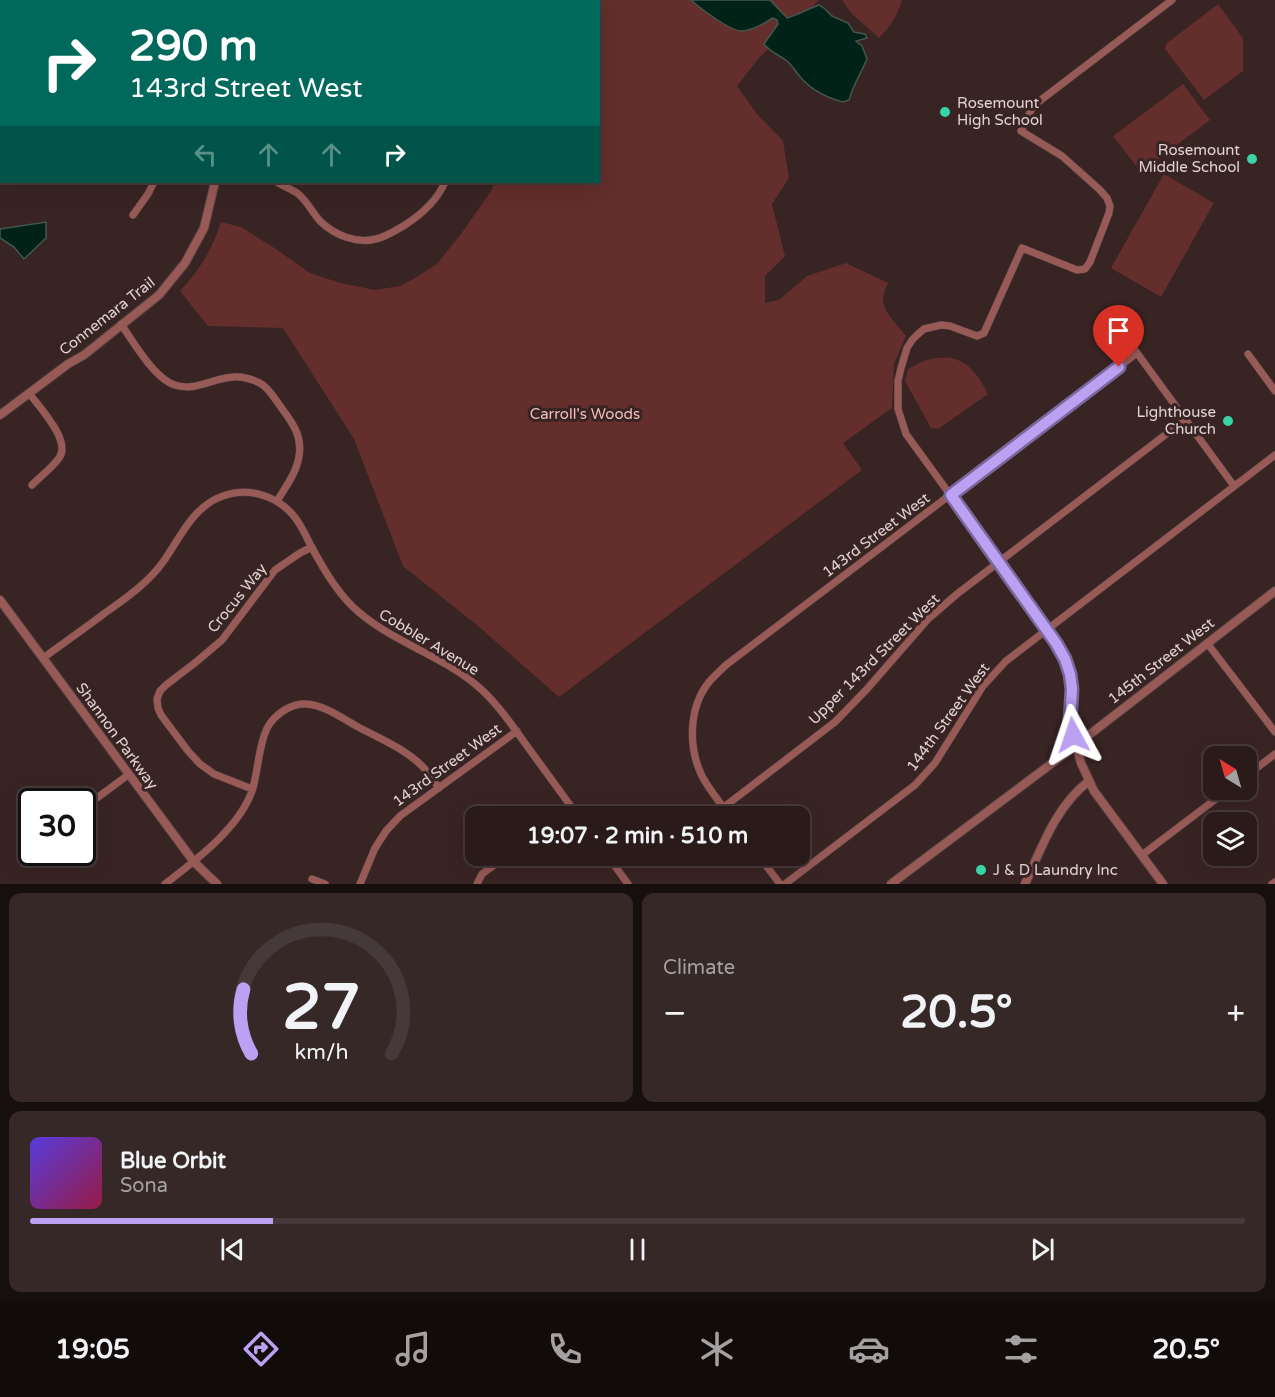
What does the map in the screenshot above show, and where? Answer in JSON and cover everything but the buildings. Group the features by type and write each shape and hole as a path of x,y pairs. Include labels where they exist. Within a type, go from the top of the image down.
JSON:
{"street":[{"path":"1163,884 1089,782 1081,763 1070,721 1072,689 1070,674 1061,651 906,434 898,409 899,374 912,340 924,329 941,325 977,336 984,333 1022,248 1077,270 1085,269 1109,213 1110,206 1107,198 1062,156 1021,131 1033,106 1172,0"},
{"path":"133,215 154,183"},
{"name":"Connemara Trail","path":"0,415 68,364 84,355 159,295 185,263 204,228 215,183"},
{"path":"279,183 298,194 330,230 345,237 363,240 377,239 411,221 437,198 444,183"},
{"path":"1114,322 1234,486"},
{"path":"121,324 160,377 176,386 198,387 218,379 232,377 243,377 263,385 294,426 300,446 296,466 277,501"},
{"name":"143rd Street West","path":"723,806 701,775 692,745 695,712 709,683 726,665 1137,353"},
{"path":"1248,354 1275,391"},
{"path":"29,393 58,432 62,446 61,456 32,484"},
{"name":"Upper 143rd Street West","path":"725,806 835,722 928,620 957,594 1185,419"},
{"name":"144th Street West","path":"785,884 915,786 935,763 990,678 1006,661 1275,455"},
{"name":"Cobbler Avenue","path":"43,658 146,582 162,563 193,517 208,503 224,495 242,492 260,494 277,501 293,514 335,587 351,605 369,621 392,636 446,665 475,684 499,708 571,806"},
{"name":"Crocus Way","path":"252,789 214,774 200,764 161,715 157,699 166,685 222,640 276,570 312,547"},
{"name":"145th Street West","path":"891,884 1275,591"},
{"name":"Shannon Parkway","path":"0,600 194,862 217,884"},
{"path":"1207,642 1275,732"},
{"path":"165,884 194,862 234,822 245,806 252,789 265,735 270,724 284,709 304,704 323,708 405,752 422,766 439,788"},
{"name":"143rd Street West","path":"360,884 375,848 400,816 516,731"},
{"path":"1257,768 1275,754"},
{"path":"96,799 128,775"},
{"path":"1024,884 1063,808 1074,794 1089,782"},
{"path":"1142,855 1214,800"},
{"path":"477,884 482,874 493,866"},
{"path":"615,866 628,884"},
{"path":"767,866 780,884"},
{"path":"312,879 325,884"}],"green space":[{"name":"Carroll's Woods","path":"600,0 819,0 759,58 737,86 757,114 783,141 789,178 772,204 785,256 765,276 765,303 779,300 807,276 846,263 888,283 883,303 891,318 906,336 894,364 892,408 843,443 862,470 559,697 478,626 403,566 354,439 283,328 208,326 180,291 205,259 221,222 241,227 310,273 340,283 375,290 400,286 437,264 495,183 600,183"},
{"path":"842,0 902,0 893,20 879,38 852,14"},
{"path":"1218,4 1243,38 1243,71 1204,100 1165,49 1166,44"},
{"path":"1183,84 1210,120 1141,172 1113,136"},
{"path":"1164,174 1214,203 1161,297 1111,268"},
{"path":"951,358 969,367 982,382 988,394 938,429 931,428 905,381 908,369 923,361"}],"shaded area":[{"path":"691,0 770,0 787,18 819,5 832,16 848,23 854,32 865,34 867,38 856,41 862,46 867,59 849,100 843,102 816,90 802,79 787,61 766,47 764,44 778,24 777,20 773,18 749,30 736,30"},
{"path":"46,222 46,238 24,259 14,247 0,238 0,229"}],"place":[{"name":"Rosemount High School","path":"945,112"},
{"name":"Rosemount Middle School","path":"1252,159"},
{"name":"Lighthouse Church","path":"1228,421"},
{"name":"J & D Laundry Inc","path":"981,870"}],"route":[{"path":"1073,735 1070,721 1072,689 1065,659 951,495 1119,367"}]}
